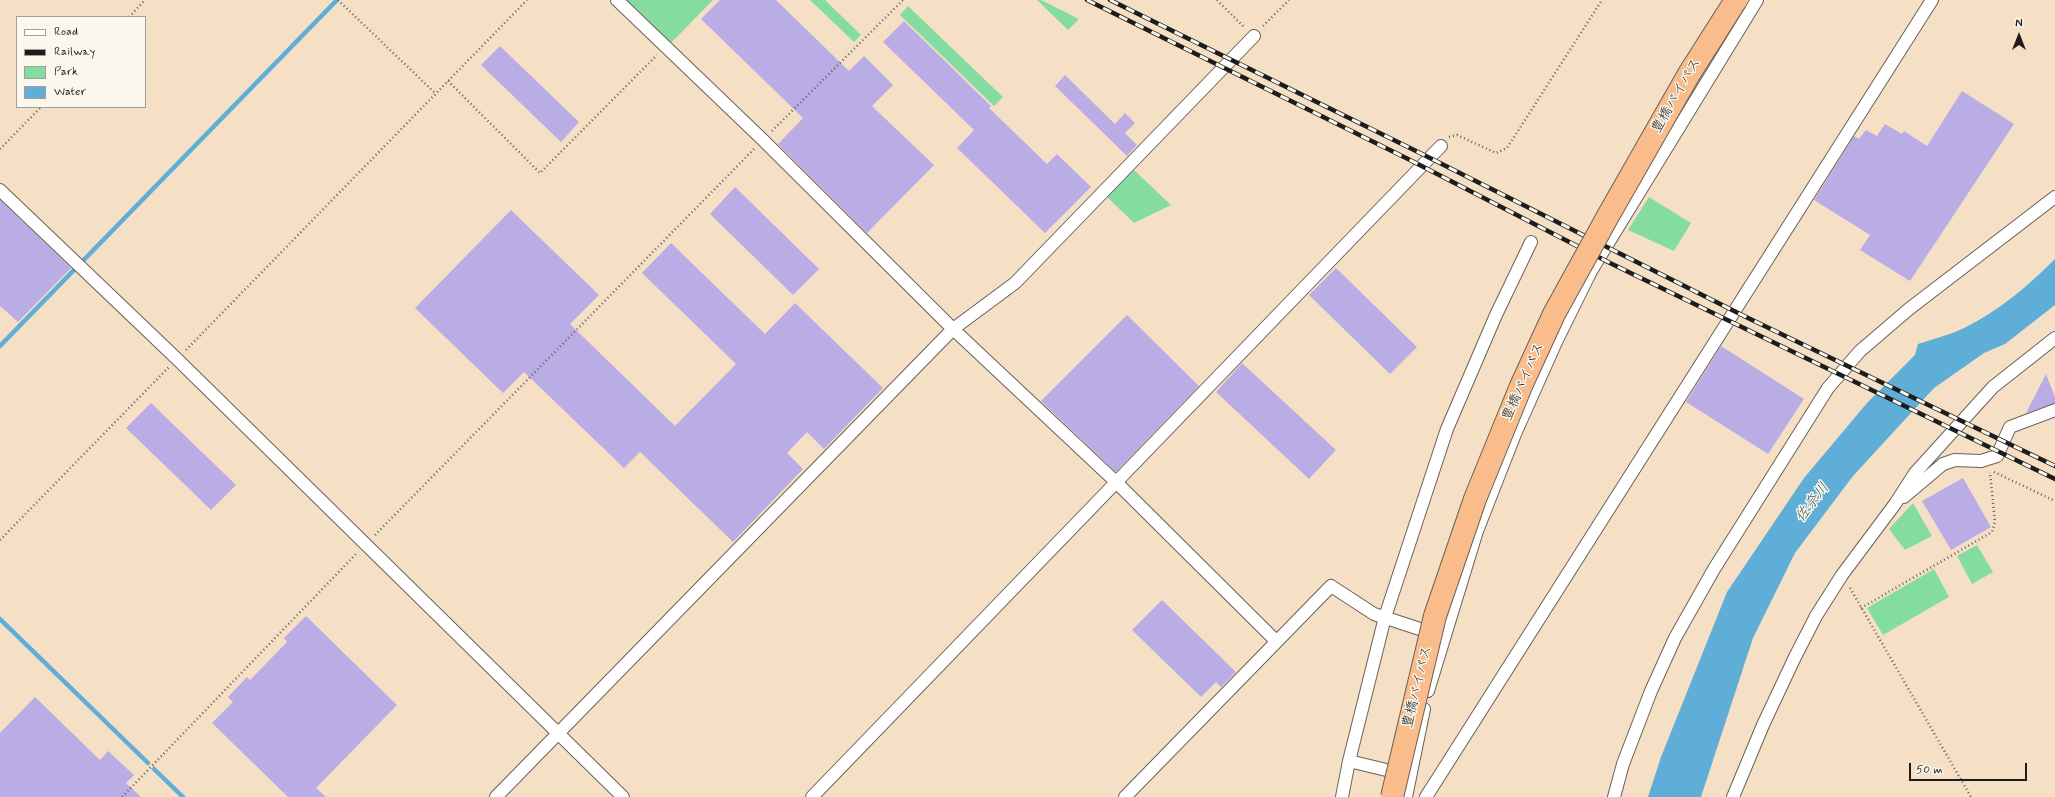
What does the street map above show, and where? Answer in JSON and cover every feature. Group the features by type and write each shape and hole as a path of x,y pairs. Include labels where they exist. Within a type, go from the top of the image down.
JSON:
{"highway":[{"name":"豊橋バイパス","path":"1382,797 1426,612 1464,495 1512,381 1599,211 1725,0"},
{"name":"豊橋バイパス","path":"1392,797 1435,616 1475,499 1521,386 1554,314 1608,216 1689,74 1736,0"}],"street":[{"path":"617,0 763,140 953,329 1116,482 1276,642"},
{"path":"1406,797 1427,693 1443,637 1477,531 1515,434 1590,271 1756,0"},
{"path":"1426,797 1932,0"},
{"path":"496,797 953,329 1015,283 1254,36"},
{"path":"812,797 1441,146"},
{"path":"0,190 177,359 623,797"},
{"path":"1614,797 1623,764 1651,691 1675,638 1714,569 1828,388 1860,351 1909,309 2055,197"},
{"path":"1342,797 1349,760 1385,617 1447,429 1496,315 1531,242"},
{"path":"1733,797 1763,725 1795,657 1816,616 1842,575 1895,504 1915,473 1993,387 2055,338"},
{"path":"1895,504 1943,464 1955,460 1981,461 1997,456 2010,427 2055,410"},
{"path":"1125,797 1331,586 1374,614 1443,637"},
{"path":"1349,760 1410,776"}],"path":[{"path":"130,16 145,0"},
{"path":"338,0 436,94"},
{"path":"0,540 527,0"},
{"path":"122,797 366,545 763,140 903,0"},
{"path":"1217,0 1254,36 1289,0"},
{"path":"1441,146 1450,135 1457,135 1496,152 1507,148 1602,0"},
{"path":"448,82 540,173 666,46"},
{"path":"0,149 40,108"},
{"path":"1861,608 1992,532 1995,522 1990,469 2055,501"},
{"path":"1842,575 1971,797"}],"green space":[{"path":"622,0 713,0 669,45"},
{"path":"810,0 825,0 861,35 854,42"},
{"path":"1037,0 1041,0 1079,19 1068,30"},
{"path":"908,6 1003,97 994,106 900,15"},
{"path":"1134,170 1171,205 1134,223 1107,197"},
{"path":"1649,197 1691,223 1674,251 1628,230"},
{"path":"1913,503 1932,536 1905,550 1889,529"},
{"path":"1977,545 1993,572 1972,584 1957,556"},
{"path":"1934,569 1949,597 1883,635 1867,608"}],"water":[{"name":"佐奈川","path":"2055,259 2055,305 2005,344 1984,353 1934,388 1853,476 1795,553 1753,638 1701,797 1648,797 1661,757 1727,592 1804,478 1867,403 1915,355 1918,344 1959,330 1989,314 2024,288"}],"building":[{"path":"720,0 776,0 849,71 864,56 893,85 872,106 934,165 867,233 778,144 803,118 701,19"},
{"path":"904,21 991,106 989,108 1047,164 1057,154 1091,187 1045,233 957,148 974,130 883,42"},
{"path":"500,46 579,122 561,142 481,65"},
{"path":"1065,75 1115,124 1125,113 1135,123 1125,133 1137,145 1127,156 1055,86"},
{"path":"1962,91 2014,124 1910,281 1860,250 1870,235 1814,200 1854,136 1859,139 1866,130 1877,136 1885,124 1902,134 1904,131 1927,146"},
{"path":"735,187 819,269 793,295 710,214"},
{"path":"0,200 71,268 18,322 0,306"},
{"path":"511,210 599,295 570,324 675,426 736,364 642,273 671,243 765,334 795,303 883,388 824,449 807,432 787,453 803,469 733,542 640,452 624,468 524,372 503,393 415,308"},
{"path":"1336,268 1417,347 1390,374 1309,295"},
{"path":"1127,315 1199,386 1116,472 1041,401"},
{"path":"1721,346 1804,399 1768,454 1686,402"},
{"path":"1242,363 1336,450 1309,479 1216,392"},
{"path":"2046,374 2055,397 2055,403 2026,413"},
{"path":"151,403 236,485 211,510 126,428"},
{"path":"1963,478 1991,527 1951,550 1922,501"},
{"path":"1162,600 1236,672 1221,687 1216,682 1201,697 1132,630"},
{"path":"306,616 397,705 316,788 326,797 288,797 212,723 233,702 228,697 247,677 250,680 287,642 284,638"},
{"path":"35,697 100,760 108,751 134,775 126,783 141,797 0,797 0,733"}],"waterway":[{"path":"0,346 337,0"},
{"path":"0,619 148,763"},
{"path":"154,769 183,797"}],"railway":[{"path":"1087,0 1408,159 1612,264 2055,479"},
{"path":"1110,0 1414,150 1748,318 2055,466"}]}
